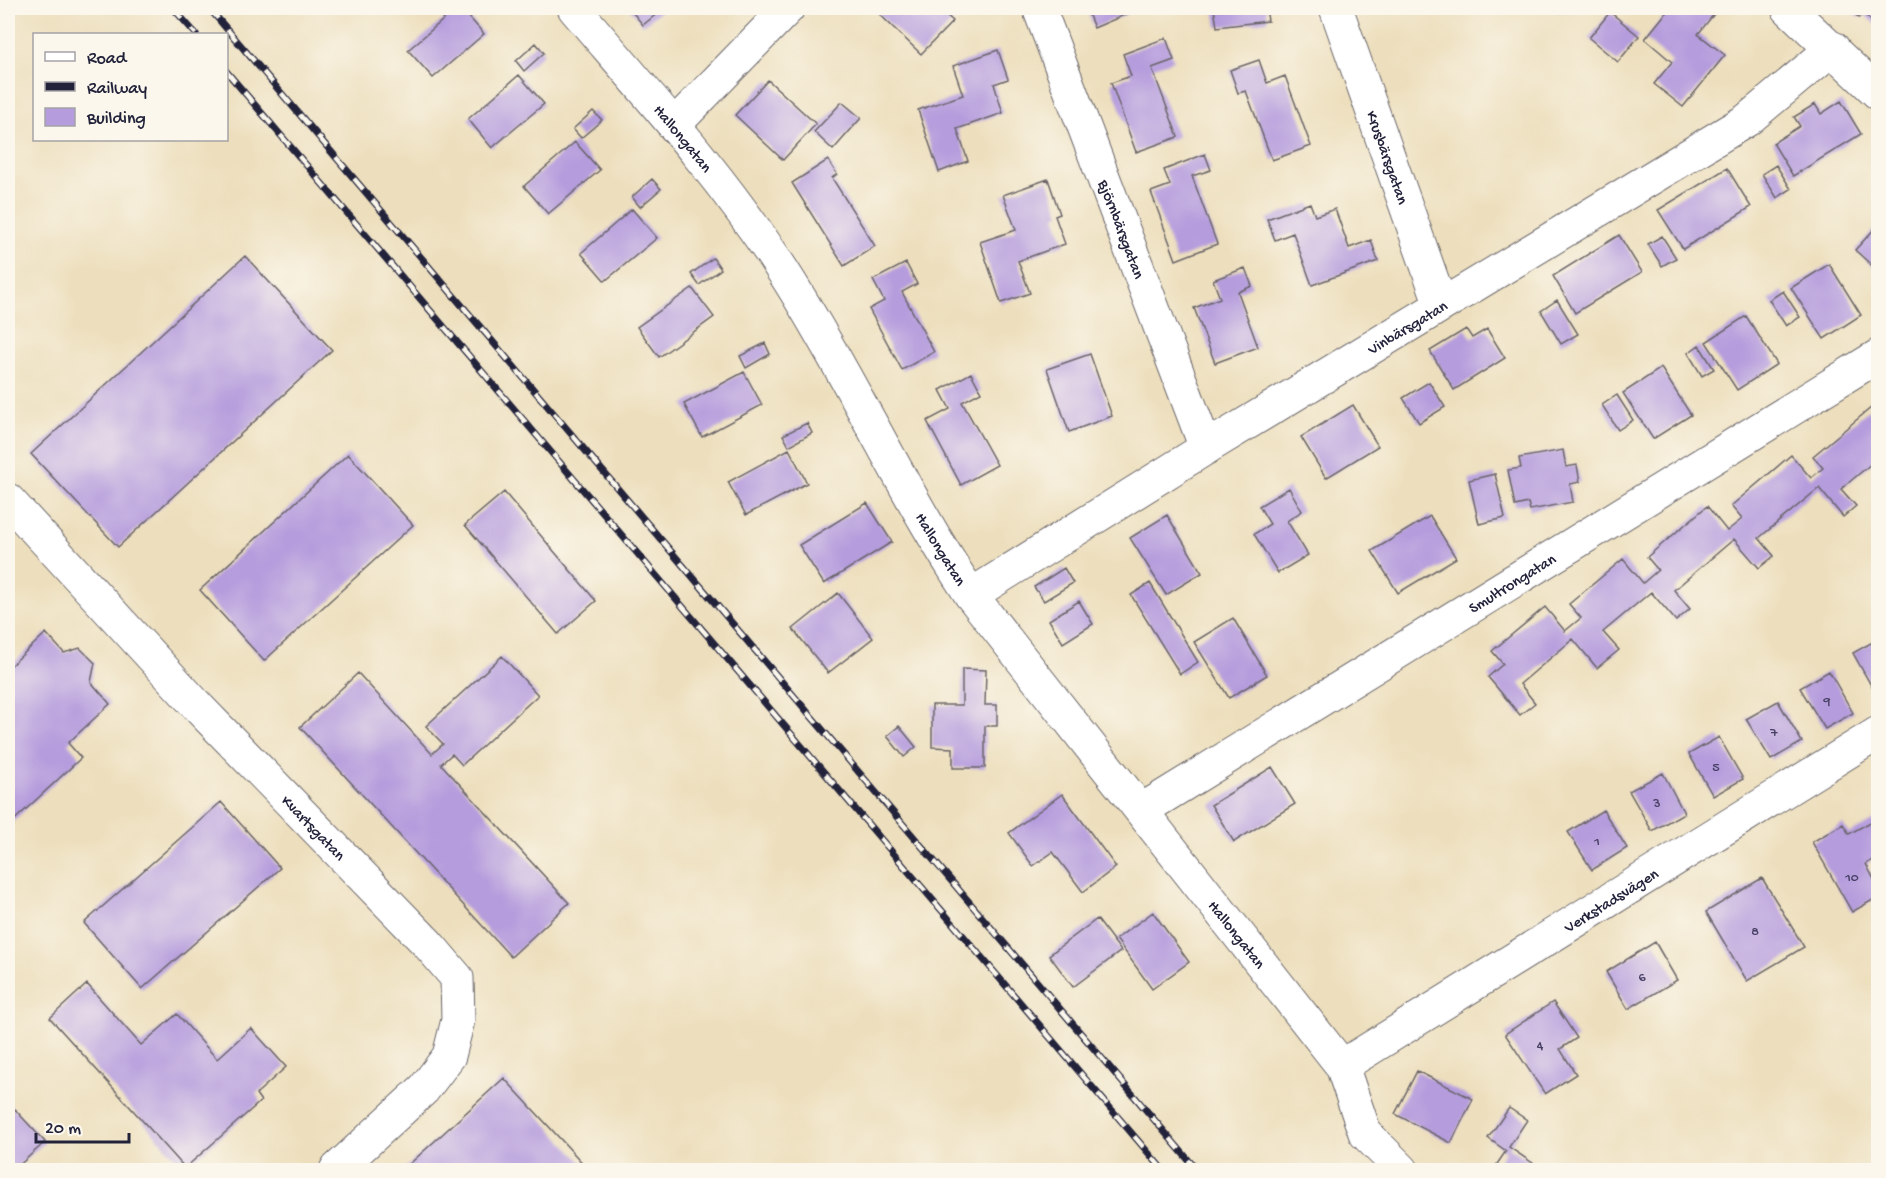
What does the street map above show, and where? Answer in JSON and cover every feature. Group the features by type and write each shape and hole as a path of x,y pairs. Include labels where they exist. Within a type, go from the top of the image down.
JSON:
{"street":[{"name":"Hallongatan","path":"574,8 674,125 760,236 789,281 942,551 971,595 1143,810 1342,1066 1365,1133 1402,1170"},
{"path":"674,125 788,8"},
{"name":"Björnbärsgatan","path":"1040,8 1206,448"},
{"name":"Krusbärsgatan","path":"1336,8 1441,306"},
{"path":"1788,8 1833,48 1878,93"},
{"name":"Vinbärsgatan","path":"971,595 1206,448 1747,120 1833,48"},
{"name":"Smultrongatan","path":"1143,810 1878,356"},
{"name":"Kvartsgatan","path":"8,500 200,709 428,944 457,978 458,1020 449,1056 424,1089 336,1170"},
{"name":"Verkstadsvägen","path":"1342,1066 1878,733"}],"building":[{"path":"457,8 461,8 484,34 433,78 408,50"},
{"path":"629,8 664,8 643,25"},
{"path":"873,8 938,8 953,21 921,54"},
{"path":"1086,8 1132,8 1134,11 1094,28"},
{"path":"1214,8 1266,8 1268,21 1217,27"},
{"path":"1381,8 1414,8 1414,10 1381,10"},
{"path":"1557,8 1579,8 1580,10 1557,12"},
{"path":"1670,8 1706,8 1714,14 1698,34 1725,55 1683,107 1654,84 1672,62 1645,39"},
{"path":"1848,8 1878,8 1878,27 1863,13 1859,18"},
{"path":"1610,12 1639,36 1618,62 1589,38"},
{"path":"1166,38 1174,60 1152,68 1178,137 1136,152 1111,83 1131,76 1123,54"},
{"path":"536,43 544,53 524,71 516,61"},
{"path":"998,50 1008,79 994,84 1003,113 957,129 968,161 939,172 918,110 963,95 953,66"},
{"path":"1259,60 1267,83 1285,76 1311,146 1272,160 1246,91 1238,93 1230,70"},
{"path":"519,75 544,104 492,148 468,119"},
{"path":"768,80 816,124 783,160 735,115"},
{"path":"1841,101 1861,134 1793,176 1773,143 1800,126 1794,117 1815,104 1821,114"},
{"path":"842,102 861,118 833,150 814,132"},
{"path":"593,111 602,120 581,138 573,129"},
{"path":"575,142 600,170 548,214 524,186"},
{"path":"1205,154 1211,170 1192,176 1217,244 1176,260 1151,192 1170,185 1164,170"},
{"path":"828,160 837,174 832,178 875,246 844,266 792,183"},
{"path":"1776,165 1791,189 1777,198 1762,174"},
{"path":"1727,168 1751,207 1683,249 1658,210"},
{"path":"652,179 661,189 640,207 632,197"},
{"path":"1048,179 1060,214 1055,216 1065,244 1018,261 1030,293 1001,303 980,242 1016,230 1003,195"},
{"path":"1310,203 1315,216 1335,209 1349,248 1371,240 1378,261 1312,285 1293,233 1275,240 1267,219"},
{"path":"632,209 657,238 605,281 581,253"},
{"path":"1878,225 1878,271 1855,250"},
{"path":"1619,235 1642,272 1575,313 1553,276"},
{"path":"1662,236 1676,258 1662,266 1648,244"},
{"path":"245,256 332,350 118,547 31,454"},
{"path":"713,258 721,269 699,285 691,274"},
{"path":"906,263 917,284 902,292 934,352 902,370 869,309 884,301 873,280"},
{"path":"1829,264 1861,315 1824,339 1791,288"},
{"path":"1245,268 1252,286 1238,292 1258,347 1215,363 1194,308 1220,298 1213,280"},
{"path":"692,288 714,317 659,357 637,327"},
{"path":"1783,291 1800,317 1786,326 1769,300"},
{"path":"1557,300 1578,334 1561,344 1541,311"},
{"path":"1746,316 1777,364 1737,390 1706,342"},
{"path":"1466,329 1472,338 1487,329 1505,358 1454,390 1430,351"},
{"path":"765,343 770,354 746,368 740,356"},
{"path":"1699,345 1714,369 1702,376 1688,353"},
{"path":"1090,354 1112,416 1069,432 1047,369"},
{"path":"1661,368 1691,415 1653,439 1623,393"},
{"path":"744,372 762,405 702,437 684,404"},
{"path":"971,373 981,392 962,402 997,465 961,485 927,421 950,409 940,390"},
{"path":"1429,382 1445,407 1419,423 1403,398"},
{"path":"1617,395 1633,420 1618,430 1602,405"},
{"path":"1353,405 1378,446 1326,478 1301,437"},
{"path":"1872,407 1878,414 1878,458 1841,489 1856,506 1843,517 1819,488 1759,538 1774,556 1759,568 1734,539 1674,590 1690,609 1676,621 1651,592 1603,632 1619,650 1597,668 1573,639 1520,684 1535,703 1520,715 1488,677 1503,664 1492,651 1545,607 1565,631 1581,618 1569,604 1623,559 1643,583 1658,570 1647,557 1707,506 1727,531 1742,519 1731,506 1791,455 1811,478 1823,468 1813,456"},
{"path":"807,423 812,433 789,446 783,435"},
{"path":"789,449 807,483 746,515 728,482"},
{"path":"1563,450 1566,467 1577,465 1580,482 1570,484 1573,502 1530,510 1528,503 1515,506 1508,470 1521,468 1519,458"},
{"path":"348,454 413,525 264,661 200,590"},
{"path":"1495,474 1505,518 1479,524 1469,480"},
{"path":"1289,488 1302,511 1287,521 1308,555 1278,573 1254,534 1270,524 1259,506"},
{"path":"504,492 596,601 558,634 465,525"},
{"path":"867,503 892,542 824,584 799,545"},
{"path":"1167,515 1202,573 1166,595 1130,538"},
{"path":"1430,516 1456,558 1398,593 1372,551"},
{"path":"1064,568 1073,583 1044,601 1034,587"},
{"path":"1150,583 1198,662 1180,674 1131,595"},
{"path":"838,593 873,638 828,673 793,629"},
{"path":"1079,601 1093,624 1063,643 1049,620"},
{"path":"1233,618 1267,675 1229,698 1194,642"},
{"path":"46,633 64,653 80,648 95,663 91,682 110,704 68,743 81,758 8,826 8,668"},
{"path":"1878,639 1878,696 1877,696 1853,653"},
{"path":"502,656 538,695 462,765 452,754 441,764 569,903 511,957 300,727 358,673 432,754 443,744 426,726"},
{"path":"962,669 986,670 985,705 997,705 997,726 985,726 985,768 953,768 953,748 932,747 932,705 962,705"},
{"path":"1829,671 1853,713 1825,729 1800,688"},
{"path":"1778,701 1802,742 1771,760 1746,719"},
{"path":"899,726 916,747 904,757 887,736"},
{"path":"1719,737 1743,779 1713,796 1689,754"},
{"path":"1272,767 1295,804 1234,842 1211,805"},
{"path":"1663,773 1684,813 1652,831 1629,791"},
{"path":"1062,794 1116,867 1083,892 1053,852 1033,866 1009,833"},
{"path":"221,802 280,868 142,989 84,923"},
{"path":"1603,810 1627,848 1592,870 1568,832"},
{"path":"1874,820 1878,828 1878,857 1866,864 1878,887 1878,897 1852,912 1812,842 1843,824 1849,834"},
{"path":"1762,878 1804,947 1747,981 1706,912"},
{"path":"1153,912 1189,962 1152,989 1116,939"},
{"path":"1097,919 1121,951 1073,987 1049,955"},
{"path":"1655,942 1677,980 1628,1009 1606,972"},
{"path":"87,984 141,1045 177,1014 217,1059 251,1028 286,1067 256,1094 261,1101 185,1168 50,1018"},
{"path":"1553,1002 1577,1038 1560,1049 1576,1074 1545,1094 1505,1034"},
{"path":"1417,1071 1473,1099 1451,1143 1395,1114"},
{"path":"504,1078 589,1170 403,1170"},
{"path":"8,1102 45,1142 14,1170 8,1170"},
{"path":"1509,1108 1527,1120 1509,1147 1543,1170 1493,1170 1506,1151 1488,1138"}],"railway":[{"path":"173,8 195,33"},
{"path":"209,8 1197,1170"},
{"path":"228,73 1163,1170"}]}
